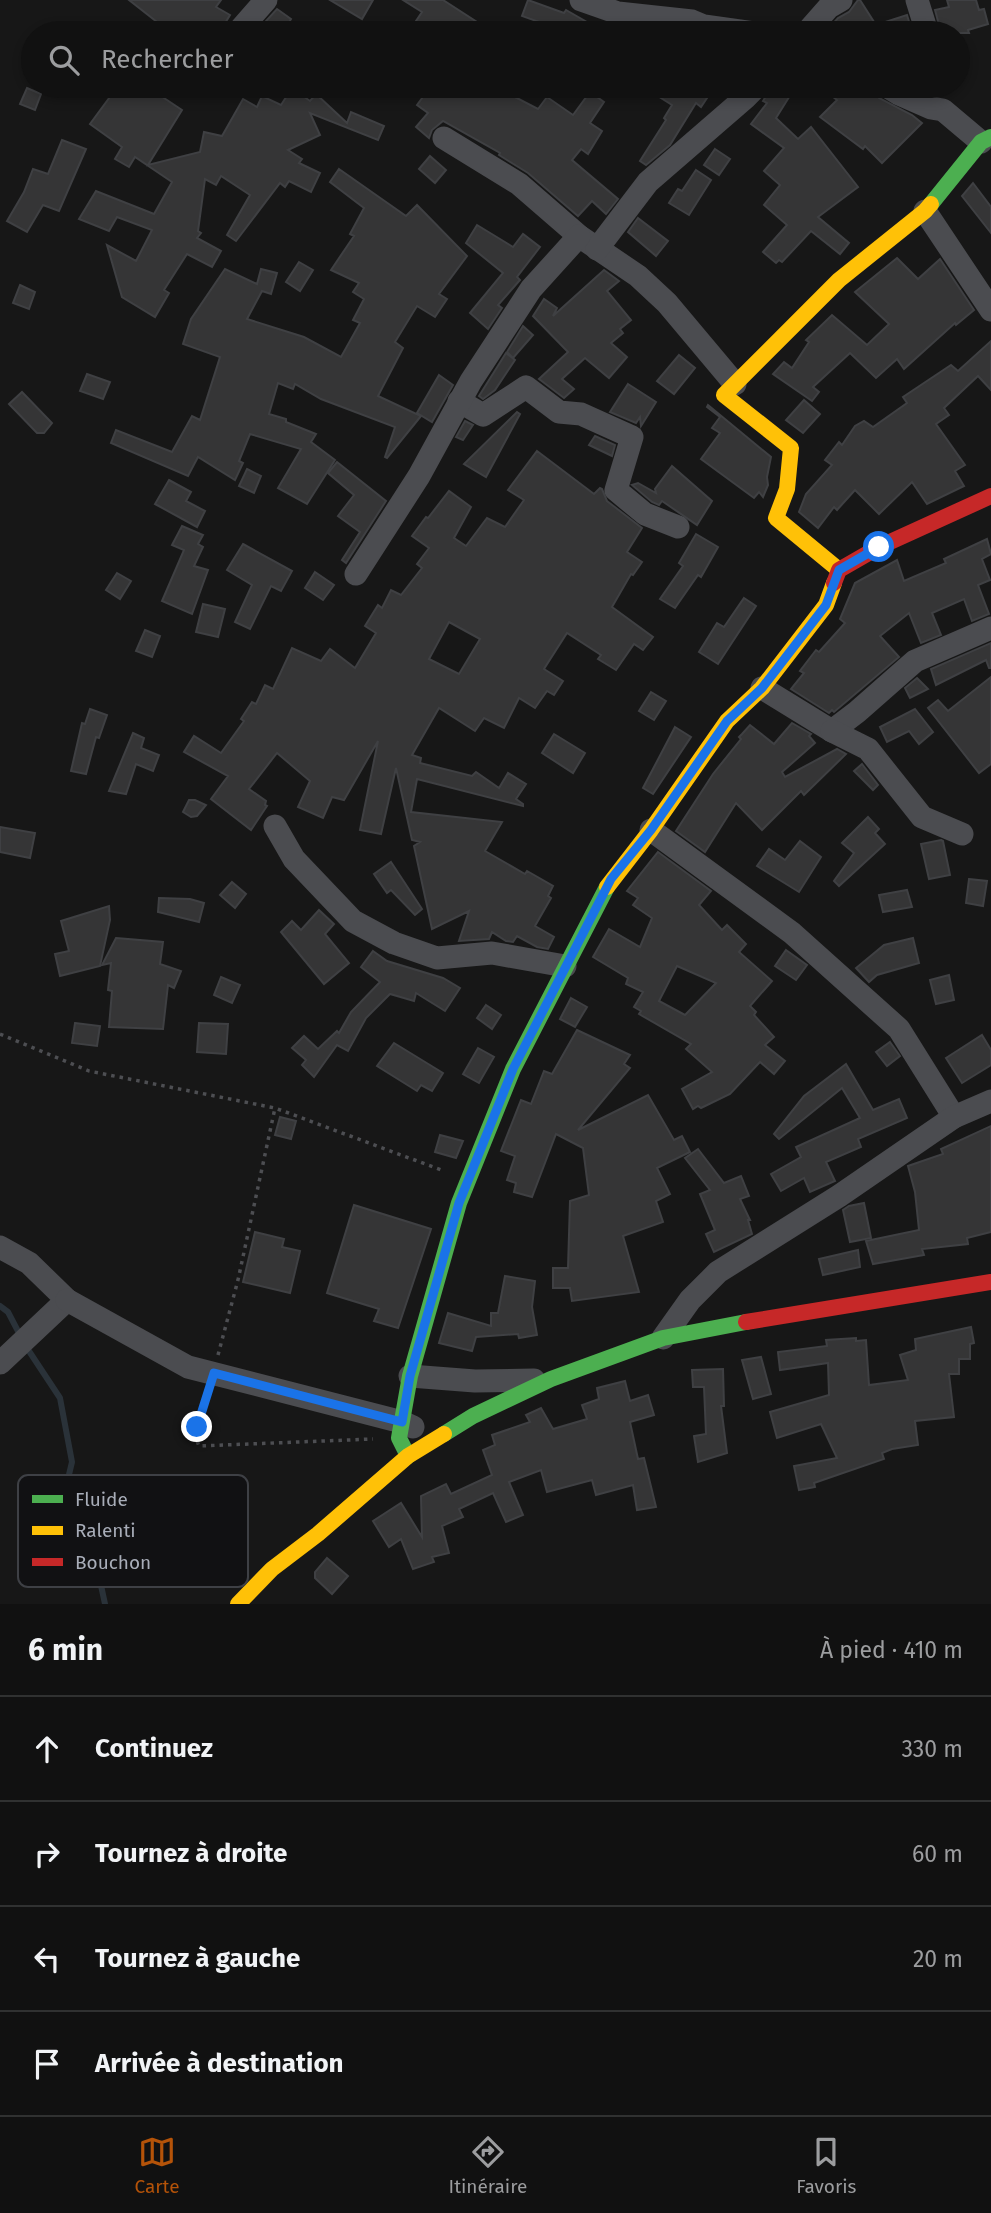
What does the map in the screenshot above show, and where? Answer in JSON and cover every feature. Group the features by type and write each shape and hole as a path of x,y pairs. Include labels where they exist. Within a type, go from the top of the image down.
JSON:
{"main road":[{"path":"839,570 776,518 787,489 791,448 724,395 839,281 925,211 986,140"},
{"path":"408,1456 400,1430 410,1376 459,1203 513,1069 611,879 651,830 727,721 762,688 826,605 839,570 879,547 991,496"},
{"path":"238,1604 272,1569 318,1534 408,1456 473,1416 551,1379 663,1338 697,1330 991,1282"}],"street":[{"path":"248,21 266,0"},
{"path":"581,0 618,13 692,21"},
{"path":"817,21 829,7 841,0"},
{"path":"917,0 923,21"},
{"path":"356,574 419,476 459,401 531,289 588,242 648,182 747,98"},
{"path":"912,98 930,108 943,110 986,140"},
{"path":"444,138 519,184 588,242 638,276 667,303 735,384"},
{"path":"925,211 991,310"},
{"path":"459,401 483,415 526,387 559,412 581,414 632,438 616,490 645,514 678,527"},
{"path":"832,731 915,661 991,628"},
{"path":"762,688 832,731 868,749 922,817 962,834"},
{"path":"275,825 294,859 353,921 394,943 437,958 492,953 565,966"},
{"path":"651,830 792,933 900,1029 954,1116"},
{"path":"663,1338 690,1300 718,1272 839,1196 954,1116 991,1101"},
{"path":"0,1247 29,1263 67,1300 188,1367 400,1430 437,1438"},
{"path":"1,1362 67,1300"},
{"path":"410,1376 475,1381 551,1379"}],"path":[{"path":"0,1034 89,1071 275,1108 468,1180"},
{"path":"275,1108 238,1280 197,1427 196,1440 199,1446 400,1430"}],"building":[{"path":"129,0 221,0 216,7 230,15 226,21 156,21"},
{"path":"330,0 373,0 362,19"},
{"path":"403,0 443,0 475,21 416,21 422,12"},
{"path":"528,0 564,13 566,10 585,21 536,21 522,16"},
{"path":"860,0 873,21 835,21"},
{"path":"947,0 976,0 979,10 984,9 988,24 970,29 970,21 938,21 935,10 949,7"},
{"path":"277,9 291,19 290,21 266,21"},
{"path":"907,15 909,21 888,21"},
{"path":"23,98 40,98 35,110 20,104"},
{"path":"109,98 164,98 182,110 148,165 200,152 204,132 222,136 243,99 257,107 261,98 281,105 286,98 306,98 310,101 313,98 320,98 347,123 351,112 384,126 378,140 310,113 320,135 288,150 302,159 299,163 320,173 311,192 289,181 285,187 280,183 236,241 227,235 250,195 221,176 216,185 205,179 198,231 201,233 197,238 221,251 212,267 187,254 164,290 169,293 155,317 122,297 107,245 136,261 152,230 117,217 109,231 79,219 96,191 154,214 172,182 135,157 129,167 115,159 122,147 90,124"},
{"path":"422,98 517,98 538,109 548,98 573,115 586,98 598,98 604,102 590,123 602,131 588,154 581,149 572,160 618,199 606,214 592,201 578,216 528,173 499,155 500,153 443,121 432,130 429,138 416,127 428,113 417,105"},
{"path":"661,98 707,98 701,107 696,103 670,145 646,165 640,161 666,120 664,118 672,105"},
{"path":"765,98 788,98 776,118 798,139 811,127 858,187 818,217 849,243 840,254 811,231 782,262 779,260 776,263 763,252 787,225 764,205 780,185 764,171 784,148 751,124 767,103 763,101"},
{"path":"834,98 879,98 922,123 882,163 865,146 863,149 820,117 837,100"},
{"path":"62,140 86,149 59,211 43,205 27,232 7,221 24,192 33,169 48,174"},
{"path":"715,149 730,159 719,175 704,165"},
{"path":"430,156 446,170 435,183 419,169"},
{"path":"339,169 406,216 417,205 467,256 439,294 447,299 435,317 417,306 395,342 403,348 378,396 421,416 387,458 385,457 395,427 321,399 295,384 293,389 278,383 269,414 316,434 311,442 335,460 307,504 278,488 301,449 250,434 239,461 243,463 235,480 198,457 188,476 111,443 116,430 172,452 192,416 200,420 220,357 183,344 191,319 225,269 257,284 261,269 277,273 271,294 262,291 247,319 304,337 341,357 360,323 353,320 364,299 353,292 359,283 331,270 354,236 350,234 364,208 330,182"},
{"path":"696,170 711,180 689,215 669,203 678,189 682,191"},
{"path":"973,183 991,207 991,233 962,196"},
{"path":"638,218 668,241 656,256 628,232"},
{"path":"477,225 513,247 523,234 540,247 517,277 520,280 498,305 502,308 488,329 470,313 503,273 466,243"},
{"path":"897,258 918,279 940,259 974,310 956,325 955,323 904,369 897,359 876,378 850,353 813,387 819,392 812,401 773,374 784,362 792,368 809,342 806,340 832,315 867,345 889,324 855,292"},
{"path":"299,262 313,270 300,291 286,282"},
{"path":"604,270 619,281 607,291 631,320 620,329 623,333 611,343 627,357 609,378 585,358 562,379 574,389 564,398 539,379 568,352 533,316 544,299 557,308 553,316"},
{"path":"20,285 35,292 29,309 13,303"},
{"path":"523,326 533,335 513,358 507,352"},
{"path":"991,341 991,390 978,376 944,408 949,415 936,424 965,465 955,471 964,486 927,504 912,482 879,514 855,490 837,510 834,507 818,528 799,512 806,494 832,465 825,460 839,442 842,445 855,426 864,421 873,427 907,403 903,397 951,365 958,371"},
{"path":"506,353 515,360 495,390 483,399 479,396"},
{"path":"679,355 695,368 674,394 657,381"},
{"path":"87,374 110,382 103,399 80,391"},
{"path":"439,375 453,385 432,422 417,413"},
{"path":"628,384 656,402 641,426 640,417 636,423 610,412"},
{"path":"22,392 52,423 44,433 37,433 9,404"},
{"path":"804,400 820,414 803,433 786,420"},
{"path":"708,405 771,457 768,485 763,497 759,492 754,498 701,459 720,433 712,428 720,417 707,407"},
{"path":"517,412 520,414 486,477 464,464"},
{"path":"465,421 473,425 463,440 456,437"},
{"path":"595,436 615,445 612,456 589,445"},
{"path":"537,451 594,494 602,489 607,501 642,528 627,552 642,562 633,575 631,574 612,607 653,637 643,650 634,644 616,670 598,659 601,655 567,633 544,669 563,681 554,695 547,691 535,708 519,698 504,728 484,718 475,731 439,708 412,755 421,758 420,763 472,776 476,772 499,788 508,773 526,784 516,799 523,806 417,779 411,812 502,822 485,851 525,874 527,871 553,886 548,896 551,898 535,926 554,937 548,949 537,947 517,936 513,942 506,941 492,932 489,939 459,941 469,911 432,929 414,846 420,842 412,840 396,768 381,834 360,830 378,741 344,800 332,797 323,818 298,807 310,781 277,753 249,789 266,801 267,806 251,830 211,799 228,776 184,752 194,736 221,753 244,721 241,719 252,702 256,704 265,685 273,689 292,648 321,661 330,649 355,668 376,633 365,626 378,605 382,608 391,590 401,595 422,568 417,564 429,548 412,536 426,517 428,518 449,491 471,507 454,538 466,546 487,518 505,527 524,500 508,490","holes":["449,622 480,639 459,674 429,659"]},
{"path":"337,462 386,501 346,563 342,560 360,532 338,516 354,495 328,473"},
{"path":"672,466 712,501 697,525 662,501 659,505 652,502 632,485 638,483 656,493 655,489"},
{"path":"247,469 261,476 254,493 239,486"},
{"path":"169,480 191,492 186,501 205,511 197,527 155,504"},
{"path":"182,526 203,535 198,544 203,547 194,566 208,570 192,614 162,601 184,550 172,545"},
{"path":"696,534 718,547 701,577 698,575 675,608 660,599 683,566 679,563"},
{"path":"987,539 991,554 982,559 990,580 978,585 989,614 972,621 964,599 932,613 941,635 921,643 909,613 880,636 899,657 834,712 832,710 829,713 791,689 804,673 800,671 816,650 819,652 845,623 840,619 855,583 897,560 904,581 946,563 944,559"},
{"path":"243,544 292,571 281,591 271,586 250,629 235,622 252,585 227,570"},
{"path":"315,572 334,585 323,600 305,588"},
{"path":"117,573 131,581 120,599 106,590"},
{"path":"744,598 756,606 718,664 699,652 717,623 724,627"},
{"path":"203,604 225,609 218,637 196,632"},
{"path":"145,630 160,636 152,657 136,651"},
{"path":"991,643 991,668 986,660 936,685 931,669"},
{"path":"991,677 991,764 979,773 928,708 938,700 948,711"},
{"path":"917,678 928,689 910,698 905,688"},
{"path":"651,692 666,701 654,720 639,711"},
{"path":"90,709 107,715 99,738 96,737 86,774 71,771 82,723 85,724"},
{"path":"915,709 933,732 919,744 909,731 887,742 880,727"},
{"path":"792,723 811,734 809,736 815,743 782,772 785,777 837,749 846,754 804,795 801,791 762,830 736,803 705,852 676,831 713,774 750,725 774,744"},
{"path":"675,727 691,737 653,794 643,788"},
{"path":"133,733 144,738 141,748 159,755 153,771 136,764 126,794 109,791"},
{"path":"554,734 585,753 573,773 542,753"},
{"path":"862,764 878,785 873,790 854,771"},
{"path":"189,800 206,805 197,816 191,817 183,812"},
{"path":"868,817 879,829 875,833 885,844 839,886 834,881 854,853 842,843"},
{"path":"0,827 35,833 30,858 0,852"},
{"path":"941,840 950,875 929,879 921,844"},
{"path":"800,841 821,857 799,892 757,866 769,849 785,860"},
{"path":"658,852 711,891 699,905 722,930 727,925 746,944 739,952 772,981 750,1006 756,1012 754,1015 774,1037 765,1045 785,1061 774,1074 760,1062 730,1094 693,1109 682,1089 712,1072 686,1049 691,1044 639,1014 641,1011 634,1007 643,992 626,984 628,978 593,957 609,929 640,947 652,918 633,905 638,898 627,891","holes":["677,966 716,983 685,1015 659,1001"]},
{"path":"391,862 422,909 415,915 391,890 387,893 374,874"},
{"path":"969,879 987,881 983,906 966,903"},
{"path":"232,882 246,894 235,908 220,895"},
{"path":"907,890 912,907 883,912 879,895"},
{"path":"159,898 190,899 204,903 199,922 158,912"},
{"path":"109,906 110,920 100,966 60,976 55,954 69,951 61,921"},
{"path":"319,910 334,924 325,934 349,963 324,984 281,932 292,921 301,930"},
{"path":"116,938 163,942 160,964 181,971 174,988 168,985 163,1029 109,1027 112,991 108,990 111,963 102,965"},
{"path":"913,938 919,963 877,975 869,982 856,968 884,945"},
{"path":"786,950 807,965 796,980 775,966"},
{"path":"373,951 387,961 443,978 460,988 445,1011 416,993 414,1001 390,994 366,1018 348,1051 337,1045 314,1077 302,1065 306,1060 292,1048 304,1036 318,1049 337,1031 339,1033 351,1012 380,982 361,967"},
{"path":"949,975 954,1000 936,1004 930,980"},
{"path":"221,977 240,985 232,1003 214,995"},
{"path":"571,998 587,1007 575,1027 560,1019"},
{"path":"486,1005 501,1015 492,1029 477,1018"},
{"path":"75,1023 100,1026 97,1046 72,1043"},
{"path":"199,1023 228,1024 226,1054 197,1052"},
{"path":"577,1030 630,1055 624,1064 630,1068 578,1130 648,1095 674,1140 682,1136 690,1152 657,1168 670,1194 656,1201 663,1222 623,1236 639,1292 572,1301 570,1288 553,1288 553,1268 568,1268 570,1201 589,1195 583,1148 556,1134 532,1197 514,1192 516,1183 507,1180 515,1156 501,1151 521,1100 531,1104 544,1071 552,1074"},
{"path":"982,1035 991,1050 991,1065 962,1083 946,1058"},
{"path":"890,1042 900,1056 887,1066 876,1052"},
{"path":"394,1043 443,1073 432,1091 421,1085 417,1091 377,1066"},
{"path":"478,1048 494,1057 479,1083 463,1074"},
{"path":"846,1064 873,1110 899,1099 907,1118 858,1139 861,1147 826,1162 835,1181 810,1192 804,1178 781,1191 771,1174 801,1157 796,1147 860,1118 842,1088 779,1139 774,1134 804,1096"},
{"path":"280,1117 296,1121 291,1139 275,1135"},
{"path":"991,1126 991,1232 967,1238 968,1244 922,1249 924,1255 873,1264 866,1241 919,1230 915,1192 908,1166 943,1154 941,1149"},
{"path":"440,1135 463,1141 456,1158 435,1152"},
{"path":"698,1149 724,1183 741,1176 749,1196 740,1199 750,1220 752,1234 714,1252 706,1234 715,1230 700,1194 710,1190 685,1158"},
{"path":"864,1203 871,1238 850,1242 843,1210"},
{"path":"354,1205 431,1229 398,1328 374,1321 379,1309 327,1293"},
{"path":"255,1232 284,1239 282,1247 300,1251 290,1293 243,1282"},
{"path":"858,1250 860,1267 823,1275 819,1259"},
{"path":"505,1276 535,1281 532,1307 537,1335 519,1338 518,1334 476,1337 472,1351 439,1343 448,1313 491,1326 491,1313 498,1313"},
{"path":"971,1327 974,1343 970,1344 970,1359 959,1359 959,1374 949,1374 954,1417 915,1421 918,1445 892,1449 882,1453 884,1459 814,1483 815,1487 799,1490 794,1466 837,1458 821,1424 777,1438 770,1412 829,1395 828,1363 780,1370 778,1352 827,1346 826,1340 866,1340 869,1385 908,1380 900,1355 916,1350 915,1339"},
{"path":"761,1357 771,1394 753,1399 742,1360"},
{"path":"723,1369 724,1406 721,1406 727,1453 698,1462 694,1436 706,1434 704,1387 693,1387 692,1370"},
{"path":"625,1381 630,1401 648,1395 654,1415 630,1422 638,1459 644,1458 656,1507 637,1510 633,1485 596,1495 592,1480 547,1492 541,1470 509,1482 523,1515 506,1522 493,1493 459,1509 463,1517 442,1526 449,1553 432,1557 434,1562 413,1569 401,1539 389,1547 373,1521 401,1503 422,1537 421,1496 446,1484 451,1494 492,1475 483,1450 495,1445 492,1435 530,1422 526,1415 541,1408 553,1429 587,1419 582,1405 599,1399 597,1388"},
{"path":"327,1558 348,1576 332,1594 315,1578 315,1572"}],"waterway":[{"path":"0,1306 8,1312 20,1335"},
{"path":"25,1345 60,1398 72,1462 69,1475"},
{"path":"101,1587 105,1604"}],"traffic: fast":[{"path":"931,204 981,142 991,137"},
{"path":"408,1456 399,1438 410,1376 459,1203 513,1069 607,887"},
{"path":"444,1434 473,1416 551,1379 663,1338 746,1322"}],"traffic: slow":[{"path":"839,570 776,518 787,489 791,448 724,395 839,280 931,204"},
{"path":"607,887 651,830 727,721 762,688 826,605 834,583"},
{"path":"238,1604 272,1569 318,1534 408,1456 444,1434"}],"traffic: jam":[{"path":"834,583 839,570 879,547 991,496"},
{"path":"746,1322 991,1282"}],"route":[{"path":"197,1427 214,1373 402,1422 410,1376 459,1203 513,1069 611,879 651,830 727,721 762,688 826,605 839,570 879,547"}]}
